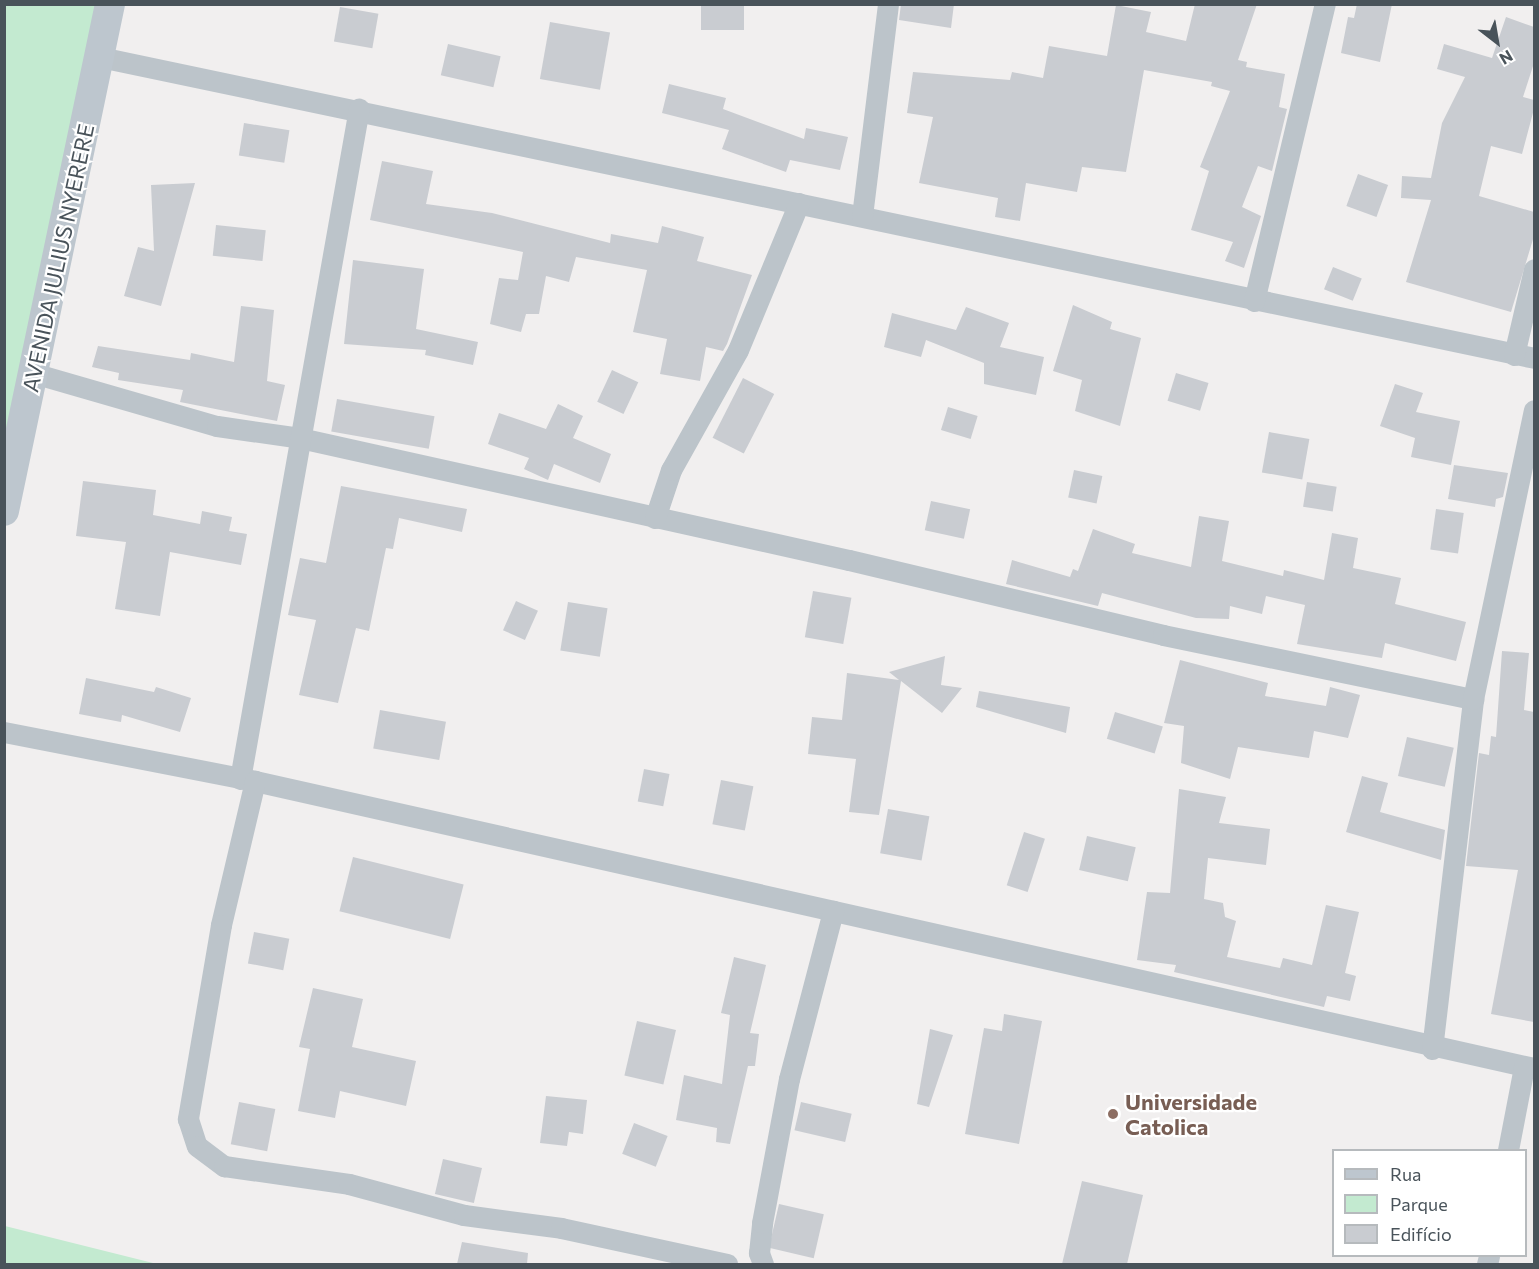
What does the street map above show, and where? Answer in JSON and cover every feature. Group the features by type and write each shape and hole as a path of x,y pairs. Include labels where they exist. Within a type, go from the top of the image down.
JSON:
{"street":[{"name":"AVENIDA JULIUS NYERERE","path":"4,511 111,4"},
{"path":"862,216 888,4"},
{"path":"1254,301 1325,4"},
{"path":"100,57 359,108 1254,301 1524,356 1534,269"},
{"path":"359,108 300,438 248,780 188,1119 197,1146 224,1166 349,1184 442,1211 561,1228 727,1264"},
{"path":"655,518 671,470 738,350 799,203"},
{"path":"33,373 161,412 300,438 1119,625 1473,699"},
{"path":"1432,1049 1473,699 1534,410"},
{"path":"4,732 248,780 833,911 1432,1049 1529,1068 1508,1149"},
{"path":"764,1264 759,1253 762,1223 789,1079 833,911"}],"green space":[{"path":"5,5 98,5 5,474"},
{"path":"5,1226 157,1264 5,1264"}],"building":[{"path":"701,4 744,4 744,30 701,30"},
{"path":"901,4 954,4 951,28 899,20"},
{"path":"1195,4 1257,4 1238,60 1247,62 1246,67 1285,74 1279,107 1287,109 1272,171 1258,166 1242,207 1261,216 1244,268 1225,261 1233,242 1191,230 1209,171 1200,167 1230,91 1211,86 1212,82 1144,70 1126,172 1082,167 1077,192 1026,183 1020,221 995,217 998,198 919,183 933,117 907,113 913,72 1010,80 1012,72 1043,78 1049,46 1107,56 1116,5 1151,12 1146,32 1186,41"},
{"path":"1357,4 1392,4 1380,62 1341,53 1348,17 1354,18"},
{"path":"340,7 378,14 372,48 334,41"},
{"path":"1506,17 1534,27 1534,63 1523,97 1534,100 1534,109 1522,154 1491,146 1479,196 1534,212 1534,236 1511,312 1406,282 1431,200 1401,198 1402,176 1431,178 1442,123 1465,77 1437,69 1444,44 1492,58"},
{"path":"550,22 610,33 600,90 540,79"},
{"path":"448,44 501,56 493,87 441,75"},
{"path":"669,84 726,98 723,109 804,139 806,128 848,137 840,170 790,160 786,172 722,149 729,130 662,113"},
{"path":"244,123 289,130 284,163 239,156"},
{"path":"382,161 433,171 426,204 492,213 610,243 611,234 658,243 662,226 704,237 697,261 752,275 727,344 723,351 706,347 700,381 660,374 667,339 633,332 647,270 576,257 569,282 546,276 539,314 526,314 521,332 490,324 499,278 518,280 523,252 370,220"},
{"path":"1358,174 1388,185 1376,217 1346,206"},
{"path":"195,183 161,306 124,296 138,247 154,251 151,185"},
{"path":"216,225 266,230 262,261 213,256"},
{"path":"353,260 424,269 416,329 478,342 473,365 425,355 426,350 344,344"},
{"path":"1333,267 1362,279 1353,301 1324,289"},
{"path":"1073,305 1112,322 1110,329 1141,338 1120,426 1075,411 1082,380 1053,371"},
{"path":"241,306 274,310 267,381 285,385 277,421 180,402 183,390 118,380 119,373 92,367 98,346 190,360 191,353 234,362"},
{"path":"966,307 1009,323 1000,347 1044,357 1036,395 984,384 984,363 926,340 921,357 884,347 892,313 956,330"},
{"path":"612,370 638,382 623,414 597,402"},
{"path":"1176,373 1209,383 1200,411 1168,401"},
{"path":"743,378 774,394 744,454 713,438"},
{"path":"1395,384 1423,393 1416,412 1460,421 1451,465 1411,457 1415,438 1380,426"},
{"path":"337,399 434,416 429,449 331,431"},
{"path":"558,404 583,416 573,438 611,454 600,483 554,464 548,480 524,469 529,458 488,444 499,413 546,429"},
{"path":"948,407 978,416 971,439 941,430"},
{"path":"1269,432 1309,439 1302,479 1262,472"},
{"path":"1454,465 1508,473 1503,497 1496,499 1495,507 1448,499"},
{"path":"1074,470 1102,476 1097,503 1068,497"},
{"path":"83,481 156,490 153,515 200,524 202,511 232,517 229,531 247,534 241,565 170,552 160,616 115,609 126,542 76,536"},
{"path":"1307,482 1337,487 1333,511 1303,507"},
{"path":"341,486 467,509 462,532 399,518 393,549 386,548 369,631 356,628 338,703 299,695 316,620 288,615 300,558 326,563"},
{"path":"931,501 970,509 964,539 925,530"},
{"path":"1436,509 1464,513 1458,553 1430,550"},
{"path":"1199,516 1229,521 1222,561 1283,576 1284,570 1324,580 1332,533 1358,538 1353,568 1401,578 1395,604 1466,622 1456,661 1385,643 1382,658 1297,644 1305,605 1266,596 1262,614 1230,606 1229,619 1196,618 1102,593 1098,606 1006,584 1012,560 1070,577 1073,569 1078,571 1093,529 1135,544 1132,553 1191,567"},
{"path":"813,591 851,598 843,644 805,637"},
{"path":"516,601 538,611 525,640 503,630"},
{"path":"568,602 608,608 600,657 560,650"},
{"path":"1502,651 1529,653 1524,710 1534,712 1534,1022 1491,1014 1518,870 1466,866 1479,753 1489,755 1491,736 1496,737"},
{"path":"945,656 941,685 962,688 942,713 901,681 879,815 849,812 856,759 808,754 812,717 842,720 847,673 899,680 889,672"},
{"path":"1180,660 1268,683 1265,696 1326,706 1330,687 1360,695 1348,738 1314,731 1309,758 1238,747 1230,779 1181,763 1184,726 1164,723"},
{"path":"86,678 154,692 156,687 191,698 180,732 122,715 121,722 79,714"},
{"path":"979,691 1070,707 1066,733 976,707"},
{"path":"380,710 446,722 439,760 373,748"},
{"path":"1115,712 1163,727 1155,753 1107,739"},
{"path":"1407,737 1454,748 1445,787 1398,776"},
{"path":"644,769 670,774 663,806 638,801"},
{"path":"1362,776 1388,783 1380,812 1445,830 1441,860 1346,832"},
{"path":"721,780 753,786 745,830 712,824"},
{"path":"1179,789 1226,797 1219,823 1270,829 1266,865 1208,858 1204,899 1223,903 1225,917 1236,921 1227,957 1280,968 1283,958 1312,965 1326,905 1359,912 1345,973 1356,976 1350,1001 1327,996 1324,1007 1174,972 1176,965 1137,960 1147,892 1170,893"},
{"path":"888,809 929,816 922,861 880,853"},
{"path":"1024,832 1045,839 1028,892 1007,885"},
{"path":"1087,836 1136,847 1128,881 1079,870"},
{"path":"353,857 464,885 450,939 339,911"},
{"path":"254,932 289,939 283,970 248,963"},
{"path":"734,957 766,965 750,1033 759,1034 755,1066 748,1066 730,1144 716,1142 717,1128 676,1120 684,1075 722,1084 730,1015 721,1013"},
{"path":"313,988 363,999 352,1047 416,1061 406,1106 340,1091 335,1118 298,1111 310,1049 299,1047"},
{"path":"1004,1014 1042,1021 1019,1144 965,1134 984,1028 1002,1031"},
{"path":"637,1021 676,1030 663,1085 624,1076"},
{"path":"930,1029 953,1035 929,1107 917,1104"},
{"path":"546,1096 587,1100 583,1134 569,1132 567,1146 540,1143"},
{"path":"239,1102 275,1109 267,1151 231,1144"},
{"path":"801,1102 852,1114 845,1142 794,1130"},
{"path":"634,1123 668,1136 656,1167 622,1154"},
{"path":"443,1159 482,1168 474,1203 435,1194"},
{"path":"1082,1181 1143,1195 1127,1264 1062,1264"},
{"path":"779,1204 824,1214 814,1258 769,1248"},
{"path":"462,1242 528,1253 527,1264 457,1264"}],"place":[{"name":"Universidade Catolica","path":"1113,1114"}]}
